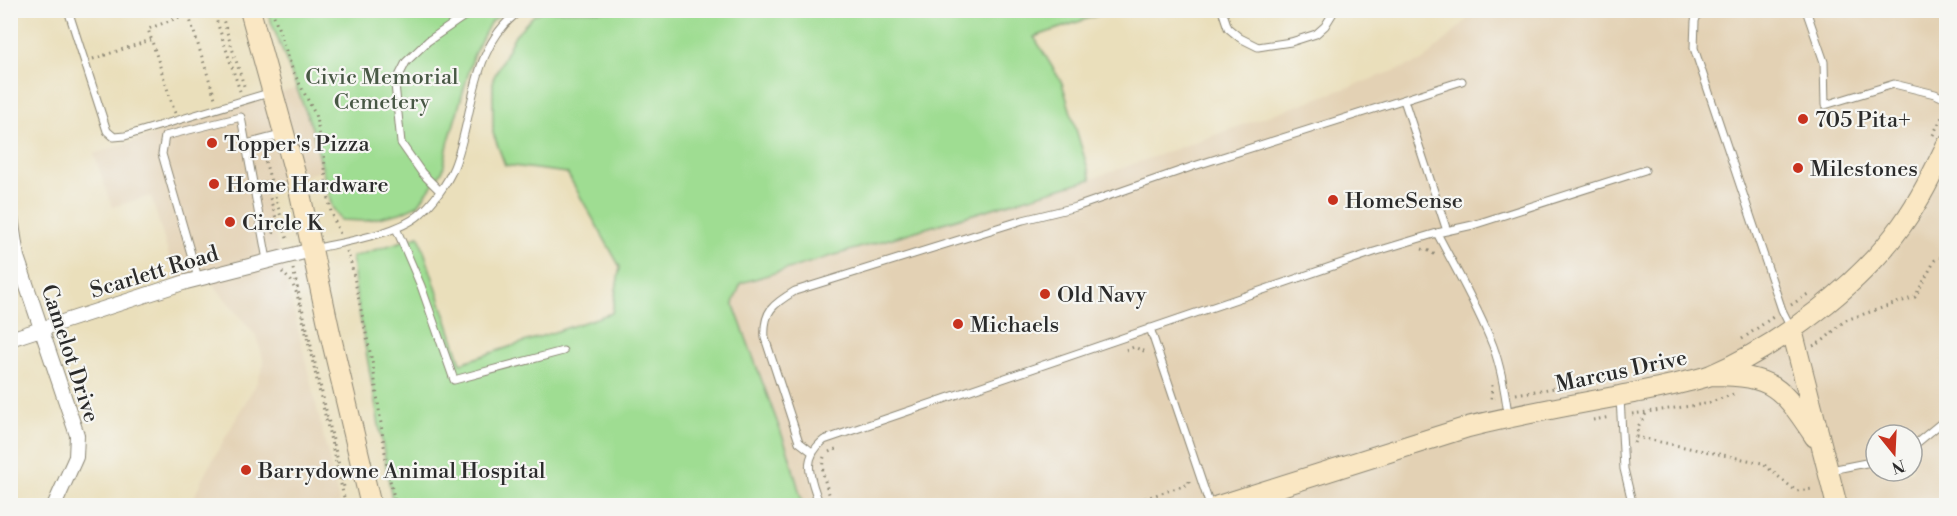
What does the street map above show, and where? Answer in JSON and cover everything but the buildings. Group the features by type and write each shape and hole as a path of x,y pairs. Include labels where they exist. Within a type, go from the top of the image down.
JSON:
{"street":[{"path":"250,10 284,134 371,506"},
{"name":"Marcus Drive","path":"1218,506 1429,438 1508,417 1650,391 1710,375 1763,348 1792,330 1829,302 1878,255 1901,227 1917,202 1937,145"},
{"name":"Camelot Drive","path":"10,210 17,257 78,447 72,467 54,506"},
{"name":"Scarlett Road","path":"10,339 198,278 312,250"},
{"path":"1792,330 1837,506"},
{"path":"1710,375 1747,377 1770,384 1784,394 1823,450"}],"lane":[{"path":"68,10 107,131 114,137 125,136 272,92"},
{"path":"440,190 422,173 401,143 395,84 406,62 428,41 463,17 481,10"},
{"path":"312,250 396,228 418,216 440,190 453,168 475,80 493,38 521,10"},
{"path":"1222,10 1228,28 1257,47 1291,42 1316,34 1325,26 1333,13 1332,10"},
{"path":"1699,10 1695,21 1694,48 1782,310 1792,330"},
{"path":"1806,10 1824,62 1825,105 1894,84 1927,91 1947,99"},
{"path":"812,452 800,442 765,338 764,324 770,310 776,302 795,291 1023,220 1076,207 1462,81"},
{"path":"1404,100 1447,231"},
{"path":"198,278 162,154 165,136 241,117 267,260"},
{"path":"246,144 284,134"},
{"path":"820,506 809,472 808,460 812,452 824,440 1150,328 1437,233 1481,223 1645,170"},
{"path":"396,228 421,286 454,380 563,351"},
{"path":"1437,233 1486,330 1498,362 1508,417"},
{"path":"1150,328 1210,506"},
{"path":"1620,396 1624,469 1633,506"},
{"path":"1924,437 1947,418"},
{"path":"1828,470 1864,463"}],"path":[{"path":"178,120 148,29 198,10"},
{"path":"272,10 293,71 315,114 324,154 331,212 351,263 373,366 387,467 396,506"},
{"path":"188,13 218,108"},
{"path":"84,61 151,40"},
{"path":"1937,145 1947,107"},
{"path":"1413,250 1423,248 1429,251 1436,256 1442,266"},
{"path":"282,274 291,281 297,294 346,506"},
{"path":"1736,343 1812,291"},
{"path":"10,295 17,315"},
{"path":"1126,350 1134,347 1152,359"},
{"path":"1492,383 1491,399 1601,381"},
{"path":"1634,452 1639,425 1647,412"},
{"path":"1636,437 1762,463 1796,492 1813,489"},
{"path":"833,506 822,464 830,451 838,448"},
{"path":"1122,506 1188,484 1187,471"}],"shaded area":[{"path":"1477,11 1946,11 1946,505 803,505 788,451 733,303 741,283 1091,179 1422,61"},
{"path":"296,88 312,128 321,171 264,187 340,505 191,505 203,477 257,382 264,364 261,351 256,336 207,277 178,286 151,196 112,207 94,154"}],"green space":[{"name":"Civic Memorial Cemetery","path":"267,11 506,11 490,23 474,54 448,144 443,170 418,205 400,213 365,221 341,220 332,207 312,128"},
{"path":"543,11 1110,11 1034,37 1062,83 1091,179 741,283 733,303 788,451 803,505 393,505 356,294 352,257 419,236 461,363 612,313 620,267 567,173 505,165 493,133 493,79 515,35 534,15"}],"place":[{"name":"705 Pita+","path":"1803,119"},
{"name":"Topper's Pizza","path":"212,143"},
{"name":"Milestones","path":"1798,168"},
{"name":"Home Hardware","path":"214,184"},
{"name":"HomeSense","path":"1333,200"},
{"name":"Circle K","path":"230,222"},
{"name":"Old Navy","path":"1045,294"},
{"name":"Michaels","path":"958,324"},
{"name":"Barrydowne Animal Hospital","path":"246,470"}]}
